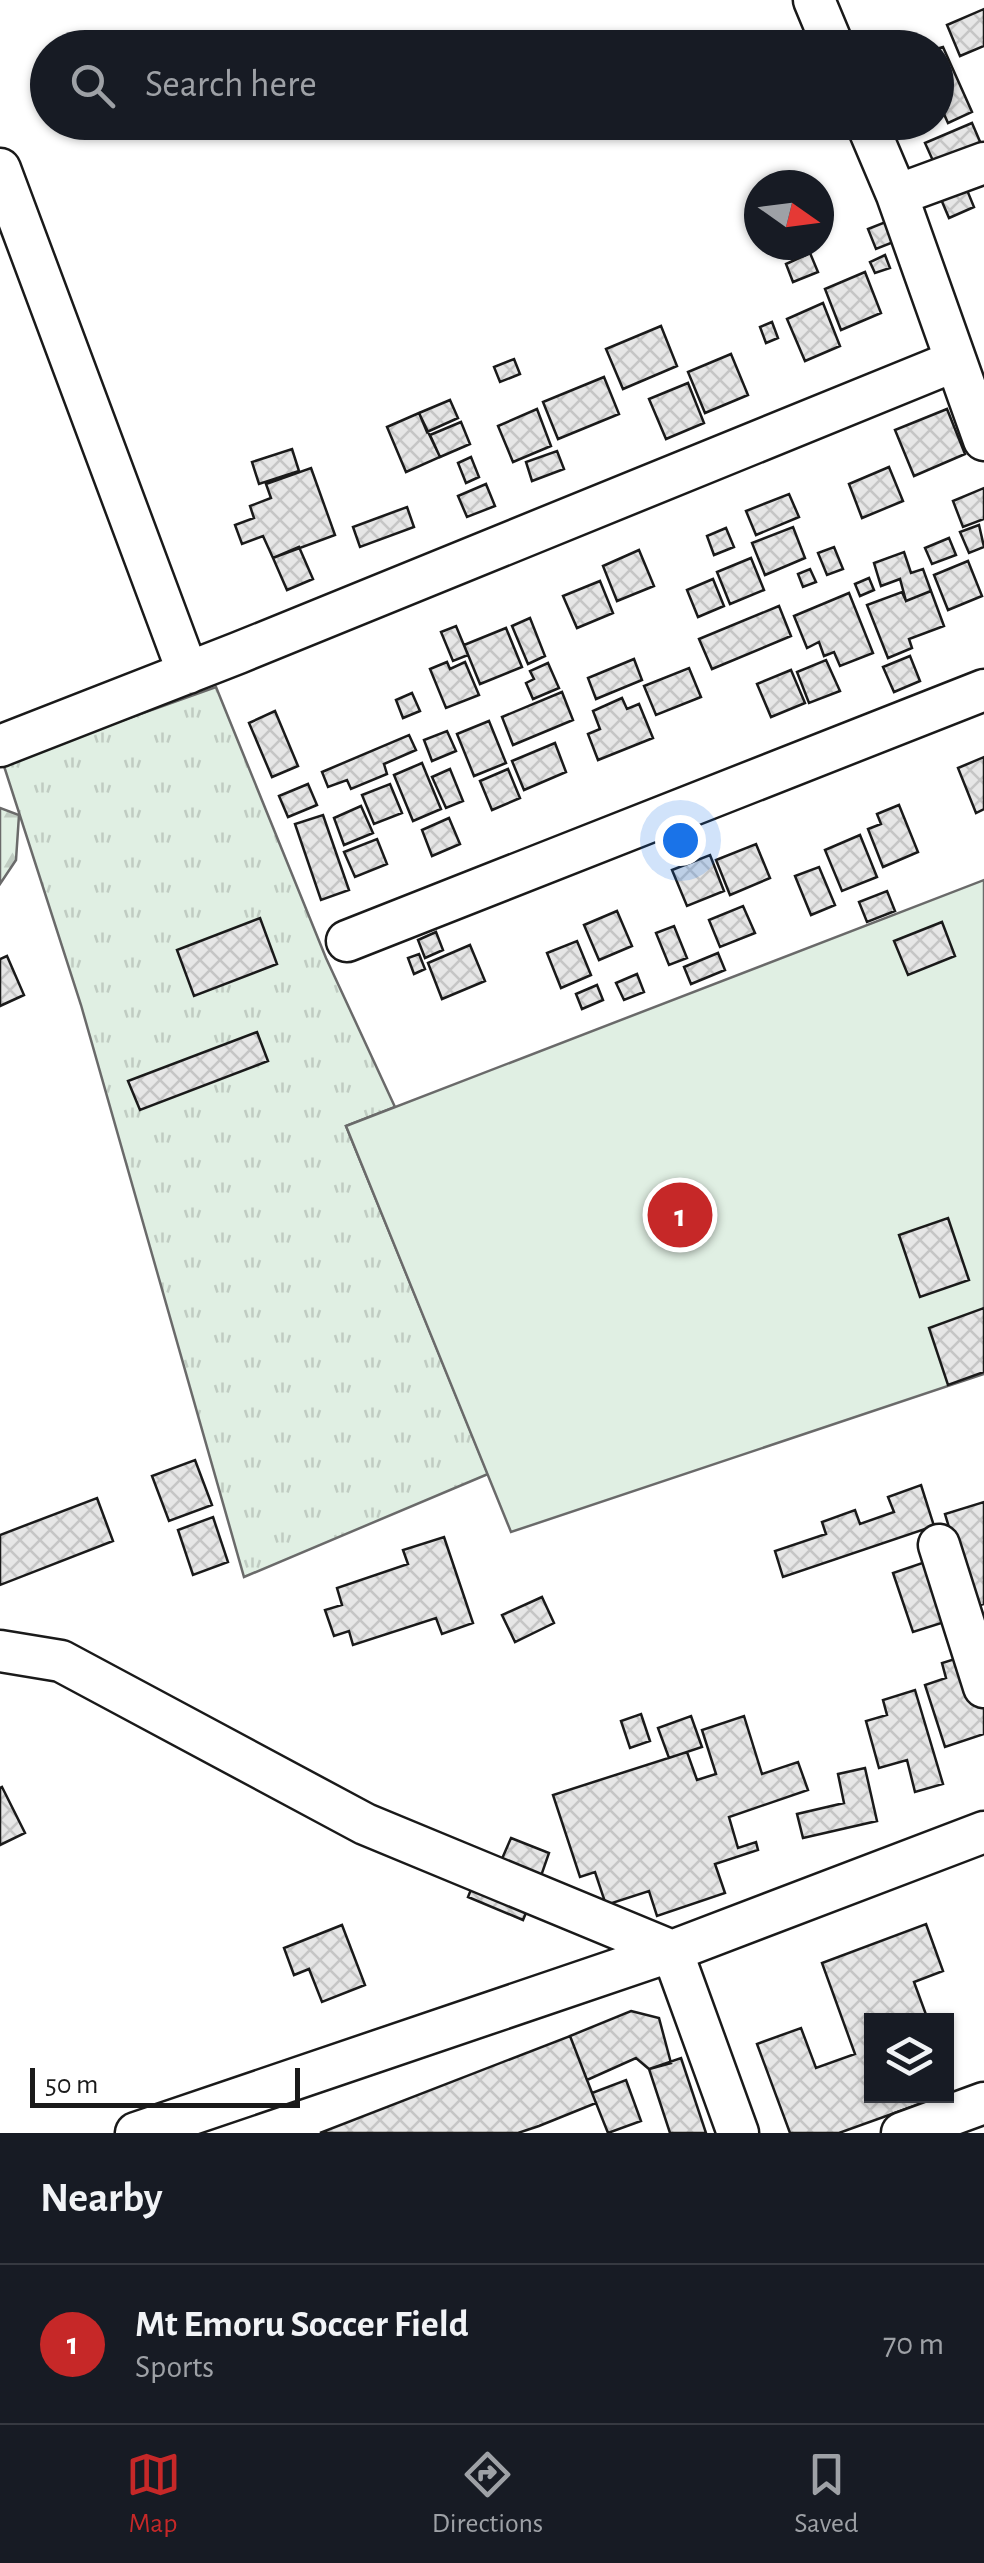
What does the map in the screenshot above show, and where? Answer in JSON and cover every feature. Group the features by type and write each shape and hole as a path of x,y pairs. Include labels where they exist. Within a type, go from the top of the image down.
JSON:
{"street":[{"path":"814,0 826,30"},
{"path":"873,140 984,440"},
{"path":"896,196 984,163"},
{"path":"0,169 188,673"},
{"path":"0,746 955,361"},
{"path":"347,941 984,690"},
{"path":"939,1545 984,1686"},
{"path":"0,1651 60,1661 365,1824 672,1951 738,2133"},
{"path":"136,2133 672,1951 984,1832"},
{"path":"902,2133 984,2103"}],"green space":[{"path":"216,687 326,958 395,1107 346,1126 488,1474 244,1577 81,1005 3,763"},
{"path":"0,808 19,815 16,860 0,884"},
{"path":"984,880 984,1374 511,1532 346,1126"}],"building":[{"path":"984,9 984,46 960,56 954,30 947,25"},
{"path":"954,72 972,112 954,120"},
{"path":"972,123 984,151 939,174 925,143 954,140 954,131"},
{"path":"960,173 974,207 949,218 935,185"},
{"path":"888,221 896,241 876,249 868,229"},
{"path":"885,255 890,268 875,273 870,262"},
{"path":"813,260 818,272 793,282 786,264"},
{"path":"865,272 881,313 841,330 825,289"},
{"path":"823,303 840,346 805,361 787,319"},
{"path":"772,322 778,338 766,343 760,327"},
{"path":"661,326 677,366 623,389 606,349"},
{"path":"731,354 748,395 705,413 688,372"},
{"path":"514,359 520,374 500,382 494,367"},
{"path":"604,377 619,414 558,439 543,402"},
{"path":"688,383 704,423 666,439 649,399"},
{"path":"450,400 458,418 427,432 419,413"},
{"path":"537,409 551,446 513,462 498,426"},
{"path":"947,409 965,454 914,476 895,430"},
{"path":"419,413 440,457 406,472 387,427"},
{"path":"461,422 470,444 440,457 430,435"},
{"path":"292,449 299,471 259,484 252,462"},
{"path":"557,451 564,469 532,481 526,462"},
{"path":"471,457 479,477 466,483 458,463"},
{"path":"889,467 903,501 862,518 849,484"},
{"path":"311,468 335,535 273,558 263,536 242,544 235,525 254,518 250,506 271,498 266,484"},
{"path":"486,484 495,506 467,517 458,496"},
{"path":"984,488 984,519 963,527 953,501"},
{"path":"789,494 799,517 756,535 746,511"},
{"path":"407,507 414,527 360,547 353,527"},
{"path":"979,525 984,547 969,553 960,532"},
{"path":"793,527 805,558 765,575 752,543"},
{"path":"726,528 734,547 714,555 707,536"},
{"path":"949,538 956,555 932,564 925,548"},
{"path":"299,547 313,579 287,590 273,558"},
{"path":"834,547 843,569 827,575 818,553"},
{"path":"639,550 654,586 617,601 603,566"},
{"path":"904,552 911,573 923,569 931,591 906,601 900,579 881,586 874,563"},
{"path":"751,558 764,590 730,604 717,572"},
{"path":"968,561 982,596 948,610 934,575"},
{"path":"810,569 816,582 803,587 798,574"},
{"path":"869,578 874,590 860,596 855,584"},
{"path":"713,579 724,606 698,617 687,590"},
{"path":"600,581 613,613 577,628 563,596"},
{"path":"931,591 944,626 909,639 912,648 888,658 867,605 902,592 906,601"},
{"path":"849,593 873,653 840,666 834,652 824,656 819,642 807,648 794,616"},
{"path":"779,606 791,636 712,669 699,639"},
{"path":"530,618 545,656 528,664 512,626"},
{"path":"456,626 468,655 453,661 441,632"},
{"path":"506,628 522,667 480,684 464,645"},
{"path":"910,656 920,681 894,692 883,667"},
{"path":"634,659 642,680 596,699 588,678"},
{"path":"826,660 840,691 809,703 797,672"},
{"path":"447,662 450,669 465,662 479,695 446,708 430,669"},
{"path":"548,663 559,688 533,699 526,683 534,679 530,671"},
{"path":"689,668 701,697 656,715 644,686"},
{"path":"791,670 805,703 771,717 757,684"},
{"path":"562,692 573,720 513,745 502,717"},
{"path":"412,693 420,711 403,718 396,700"},
{"path":"622,698 627,709 639,704 653,738 598,760 588,734 600,729 593,711"},
{"path":"275,711 298,766 272,777 249,723"},
{"path":"489,721 506,763 474,776 457,734"},
{"path":"447,731 456,751 432,761 424,740"},
{"path":"409,735 416,750 384,764 387,774 351,789 347,780 328,787 322,772"},
{"path":"555,743 566,772 524,790 512,761"},
{"path":"984,757 984,809 976,813 958,768"},
{"path":"422,763 441,809 413,821 394,775"},
{"path":"450,769 463,801 446,808 432,777"},
{"path":"508,769 520,798 492,810 480,781"},
{"path":"308,784 317,805 288,817 279,796"},
{"path":"390,784 402,813 374,824 362,795"},
{"path":"899,805 918,852 883,867 868,829 881,824 877,814"},
{"path":"361,806 373,833 344,845 334,818"},
{"path":"323,815 349,890 321,900 295,824"},
{"path":"449,818 460,844 432,856 422,830"},
{"path":"860,835 877,877 842,891 825,850"},
{"path":"377,839 387,864 355,877 344,852"},
{"path":"756,844 770,878 730,895 716,860"},
{"path":"710,855 724,891 687,906 672,870"},
{"path":"819,867 835,905 811,915 795,876"},
{"path":"887,891 895,911 867,922 859,902"},
{"path":"743,906 755,933 720,947 709,920"},
{"path":"617,911 632,946 599,960 584,925"},
{"path":"260,918 277,964 194,996 177,950"},
{"path":"942,922 955,956 908,975 894,941"},
{"path":"674,926 687,958 669,965 656,933"},
{"path":"436,932 443,950 425,958 418,940"},
{"path":"577,941 591,975 561,988 547,953"},
{"path":"470,945 485,981 442,999 428,963"},
{"path":"718,953 725,970 691,984 684,967"},
{"path":"419,954 425,969 414,974 408,958"},
{"path":"7,956 24,995 0,1006 0,959"},
{"path":"637,974 644,992 624,1000 616,983"},
{"path":"597,985 603,1000 582,1009 576,994"},
{"path":"257,1032 268,1061 140,1110 128,1081"},
{"path":"948,1218 969,1280 920,1297 899,1235"},
{"path":"984,1308 984,1372 948,1385 929,1328"},
{"path":"195,1460 212,1505 169,1521 152,1476"},
{"path":"921,1485 934,1526 783,1577 775,1551 826,1534 822,1522 855,1510 860,1524 894,1512 888,1497"},
{"path":"97,1498 113,1541 0,1585 0,1535"},
{"path":"984,1502 984,1604 973,1607 945,1514"},
{"path":"213,1517 228,1562 193,1575 178,1530"},
{"path":"444,1537 473,1623 442,1634 436,1618 353,1645 349,1631 334,1636 325,1610 342,1605 337,1588 408,1564 403,1550"},
{"path":"931,1560 951,1620 913,1632 893,1573"},
{"path":"542,1597 554,1623 515,1642 502,1615"},
{"path":"971,1654 984,1696 984,1734 945,1747 925,1685 946,1678 942,1663"},
{"path":"915,1690 943,1784 915,1792 907,1760 879,1768 866,1721 887,1715 883,1700"},
{"path":"641,1714 650,1741 630,1748 621,1721"},
{"path":"691,1716 702,1747 669,1758 658,1728"},
{"path":"744,1716 762,1774 798,1762 808,1790 729,1817 738,1848 756,1842 758,1850 715,1864 725,1893 657,1916 649,1891 606,1905 595,1872 580,1877 553,1795 687,1752 697,1780 716,1774 702,1730"},
{"path":"865,1768 877,1821 803,1838 797,1814 844,1803 838,1774"},
{"path":"0,1788 25,1833 0,1845"},
{"path":"511,1838 549,1853 541,1876 501,1861"},
{"path":"485,1854 541,1876 523,1920 468,1897"},
{"path":"926,1924 943,1971 914,1982 925,2013 864,2013 864,2103 923,2103 839,2133 790,2133 757,2044 801,2028 816,2068 855,2054 822,1963"},
{"path":"342,1925 365,1985 322,2002 309,1969 294,1975 284,1948"},
{"path":"631,2011 659,2018 671,2063 649,2069 636,2058 587,2080 570,2036"},
{"path":"570,2036 596,2103 539,2126 518,2133 320,2133"},
{"path":"681,2058 706,2133 670,2133 649,2069"},
{"path":"626,2080 641,2121 608,2133 592,2093"}],"place":[{"name":"Mt Emoru Soccer Field","path":"680,1215"}]}
